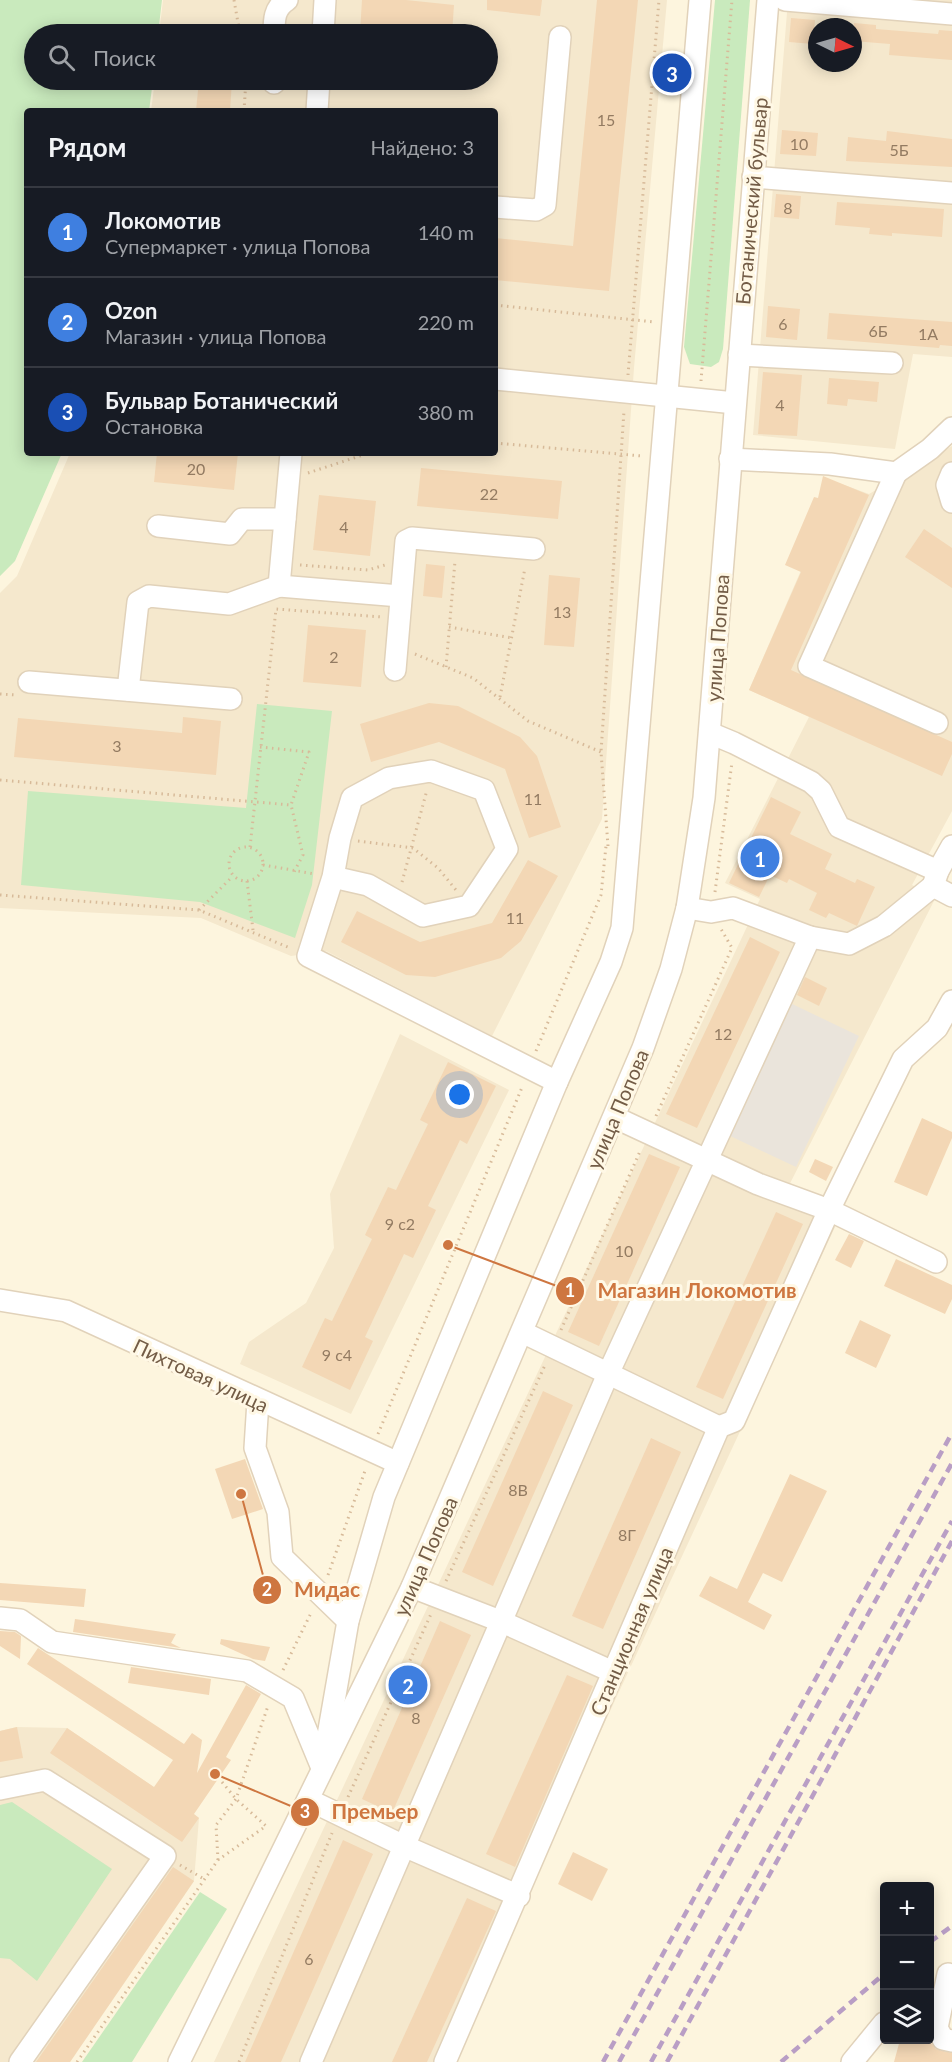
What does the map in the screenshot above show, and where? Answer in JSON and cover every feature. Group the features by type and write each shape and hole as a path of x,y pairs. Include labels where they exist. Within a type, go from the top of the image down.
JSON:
{"street":[{"path":"274,24 274,17 280,4 287,0"},
{"path":"323,24 325,0"},
{"path":"666,396 700,0"},
{"name":"Ботанический бульвар","path":"735,403 768,0"},
{"path":"785,0 952,14"},
{"path":"498,207 536,210 544,205 560,37"},
{"path":"317,108 318,90"},
{"path":"753,177 952,193"},
{"path":"739,355 892,363"},
{"path":"498,379 735,403"},
{"name":"улица Попова","path":"323,1768 348,1621 384,1497 557,1082 611,962 622,928 666,396"},
{"name":"улица Попова","path":"179,2062 412,1587 614,1117 671,969 687,908 704,798 735,403"},
{"path":"937,723 809,666 896,473 930,449 952,428"},
{"path":"930,449 952,465"},
{"path":"279,586 291,456"},
{"path":"730,459 830,464 896,473"},
{"path":"952,473 947,485 952,502"},
{"path":"158,526 230,534 242,519 285,519"},
{"path":"395,670 406,541 412,538 530,548"},
{"path":"128,690 138,602 149,596 229,604 279,586 400,596"},
{"path":"29,682 231,699"},
{"path":"710,733 811,782 821,791 838,827 935,878 952,896"},
{"path":"333,877 369,885 423,916 469,906 507,849 484,790 431,771 389,778 352,798 340,838 333,877 308,956 557,1082"},
{"path":"687,908 711,912 733,908 810,937 849,944 884,926 935,878 952,846"},
{"path":"311,2062 608,1374 810,937"},
{"name":"Станционная улица","path":"445,2062 519,1896 719,1427 734,1421 829,1210 903,1059 937,1028 952,1001"},
{"path":"614,1117 758,1184 829,1210 936,1262"},
{"name":"Пихтовая улица","path":"0,1300 66,1311 258,1401 398,1463"},
{"path":"522,1332 719,1427"},
{"path":"258,1401 255,1448 278,1512 282,1557 348,1621"},
{"path":"412,1587 500,1621 613,1672"},
{"path":"0,1618 20,1620 52,1642 247,1671 293,1698 323,1768"},
{"path":"0,1789 45,1780 165,1856 20,2062"},
{"path":"309,1800 404,1846 519,1896"},
{"path":"952,1975 948,1974 937,2028 944,2039 952,2041"},
{"path":"852,2062 880,2029"}],"path":[{"path":"234,0 238,24"},
{"path":"218,1860 216,1825 236,1799 275,1686 321,1594 361,1486 371,1452 601,896 606,846 601,752 621,454 659,0"},
{"path":"700,399 732,0"},
{"path":"244,108 245,90"},
{"path":"498,305 657,322"},
{"path":"498,442 661,457"},
{"path":"306,474 360,456"},
{"path":"446,667 457,542"},
{"path":"499,697 530,548"},
{"path":"298,565 368,570 404,558"},
{"path":"250,847 276,609 399,619"},
{"path":"449,627 512,638"},
{"path":"397,646 473,678 528,721 601,752"},
{"path":"239,2062 340,1814 553,1348 732,948 711,912 720,869 734,743"},
{"path":"260,747 309,752 291,805 303,855 294,872"},
{"path":"396,902 413,848 431,771"},
{"path":"0,780 291,805"},
{"path":"340,838 413,848 438,868 469,906"},
{"path":"606,846 616,847"},
{"path":"243,847 250,847 259,852 263,865 260,875 247,881 233,876 229,864 232,853 243,847"},
{"path":"263,865 333,877"},
{"path":"199,910 233,876"},
{"path":"247,881 253,931"},
{"path":"0,895 199,910 308,956"},
{"path":"77,2062 218,1860 266,1826 236,1799 222,1782"},
{"path":"165,1856 204,1879"}],"shaded area":[{"path":"163,0 667,0 634,368 602,819 492,1036 326,951 291,956 201,918 0,908 0,593 17,576 69,456 498,456 498,108 151,108 154,90 498,90 498,24 160,24"},
{"path":"788,0 952,0 952,357 913,354 895,449 753,435"},
{"path":"952,446 952,811 912,885 936,897 781,1201 835,1227 447,2062 214,2062 760,899 725,883 809,717 749,690 839,483 869,494"},
{"path":"788,1002 859,1036 796,1167 726,1134"},
{"path":"400,1034 509,1090 351,1414 240,1364 249,1342 306,1303 334,1248 330,1194"},
{"path":"17,1727 67,1728 199,1818 194,1881 70,2062 0,2062 0,1731"}],"green space":[{"path":"0,0 162,0 159,24 24,24 24,90 152,90 149,108 24,108 24,456 61,456 15,561 0,576"},
{"path":"715,0 750,0 723,349 719,362 711,367 690,364 684,347"},
{"path":"257,704 332,711 312,885 295,938 200,902 21,885 28,791 246,808"},
{"path":"12,1802 112,1869 37,1981 10,1959 0,1958 0,1805"},
{"path":"200,1892 227,1909 132,2062 82,2062"}],"building":[{"path":"362,0 406,0 454,5 453,24 361,24"},
{"path":"487,0 542,0 540,16 487,10"},
{"path":"597,0 638,0 609,291 498,280 498,238 573,246"},
{"path":"791,18 808,19 808,44 789,42"},
{"path":"862,24 876,25 876,29 938,34 939,30 952,31 952,60 889,55 890,44 862,42"},
{"path":"198,90 231,90 230,108 196,108"},
{"path":"782,130 818,133 816,156 780,154"},
{"path":"887,131 952,139 952,167 846,161 848,137 886,141"},
{"path":"776,194 801,196 799,219 774,217"},
{"path":"837,202 944,209 942,237 892,233 892,236 869,234 870,228 835,225"},
{"path":"768,306 800,309 797,340 766,337"},
{"path":"829,313 952,322 952,346 940,345 939,348 827,339"},
{"path":"763,372 802,375 797,436 758,434"},
{"path":"829,378 879,382 877,402 848,399 847,406 827,404"},
{"path":"157,456 238,456 234,490 154,482"},
{"path":"421,468 562,481 558,519 417,506"},
{"path":"823,476 869,495 791,670 952,742 952,754 942,776 749,690 801,572 785,565 814,497 818,498"},
{"path":"319,495 376,501 370,556 313,550"},
{"path":"924,529 952,548 952,588 905,557"},
{"path":"426,564 445,566 442,598 423,596"},
{"path":"549,575 580,578 574,647 544,645"},
{"path":"308,625 366,630 361,687 303,682"},
{"path":"429,703 458,706 520,737 537,756 561,827 529,838 505,769 439,742 371,762 360,724"},
{"path":"183,717 221,721 216,775 14,757 18,718 182,733"},
{"path":"771,797 801,812 790,834 832,854 825,869 855,883 857,879 875,887 857,926 829,913 826,918 809,910 817,893 789,879 787,883 770,875 759,897 729,883"},
{"path":"528,860 558,876 521,941 501,958 435,977 406,975 341,942 357,911 420,942 492,923"},
{"path":"750,937 780,952 697,1128 666,1114"},
{"path":"805,977 827,988 819,1006 797,995"},
{"path":"448,1062 496,1086 467,1144 460,1140 428,1206 436,1210 413,1258 404,1254 365,1337 373,1341 350,1390 302,1367 325,1318 332,1321 372,1239 365,1235 388,1187 396,1190 428,1124 420,1120"},
{"path":"922,1118 952,1132 952,1138 927,1196 894,1182"},
{"path":"649,1154 680,1167 599,1346 568,1332"},
{"path":"815,1159 833,1167 826,1181 809,1172"},
{"path":"776,1212 803,1224 723,1399 696,1387"},
{"path":"849,1234 864,1241 851,1268 835,1260"},
{"path":"896,1259 952,1285 952,1299 945,1314 884,1286"},
{"path":"860,1320 891,1335 876,1368 845,1353"},
{"path":"543,1391 573,1405 493,1586 462,1572"},
{"path":"651,1438 681,1452 603,1629 572,1616"},
{"path":"245,1459 263,1509 232,1519 215,1469"},
{"path":"790,1474 827,1491 782,1582 763,1573 748,1602 772,1615 764,1630 699,1596 710,1576 737,1589"},
{"path":"0,1583 86,1589 84,1607 0,1600"},
{"path":"75,1619 176,1634 171,1643 181,1648 73,1632"},
{"path":"440,1621 471,1635 392,1813 362,1799"},
{"path":"0,1631 15,1632 21,1636 20,1659 0,1646"},
{"path":"221,1639 270,1647 265,1661 253,1659 220,1644"},
{"path":"38,1648 184,1744 192,1733 202,1740 197,1773 246,1685 261,1694 226,1757 231,1760 194,1814 199,1818 182,1842 50,1753 67,1728 154,1787 173,1760 27,1664"},
{"path":"131,1667 211,1679 209,1695 128,1683"},
{"path":"567,1675 593,1686 515,1867 486,1854"},
{"path":"17,1727 23,1758 0,1762 0,1731"},
{"path":"343,1840 373,1854 281,2062 245,2062"},
{"path":"573,1852 608,1869 592,1901 558,1884"},
{"path":"173,1867 194,1881 70,2062 36,2062"},
{"path":"467,1898 496,1911 427,2062 392,2062"},
{"path":"899,2044 932,2044 936,2049 952,2053 952,2062 894,2062"}],"railway":[{"path":"603,2062 952,1433"},
{"path":"619,2062 952,1463"},
{"path":"651,2062 952,1521"},
{"path":"667,2062 952,1541"},
{"path":"934,1939 952,1926"},
{"path":"781,2062 880,1977"}],"place":[{"name":"Бульвар Ботанический","path":"672,73"},
{"name":"Локомотив","path":"760,858"},
{"name":"Магазин Локомотив","path":"448,1245"},
{"name":"Мидас","path":"241,1494"},
{"name":"Ozon","path":"408,1685"},
{"name":"Премьер","path":"215,1774"}]}
